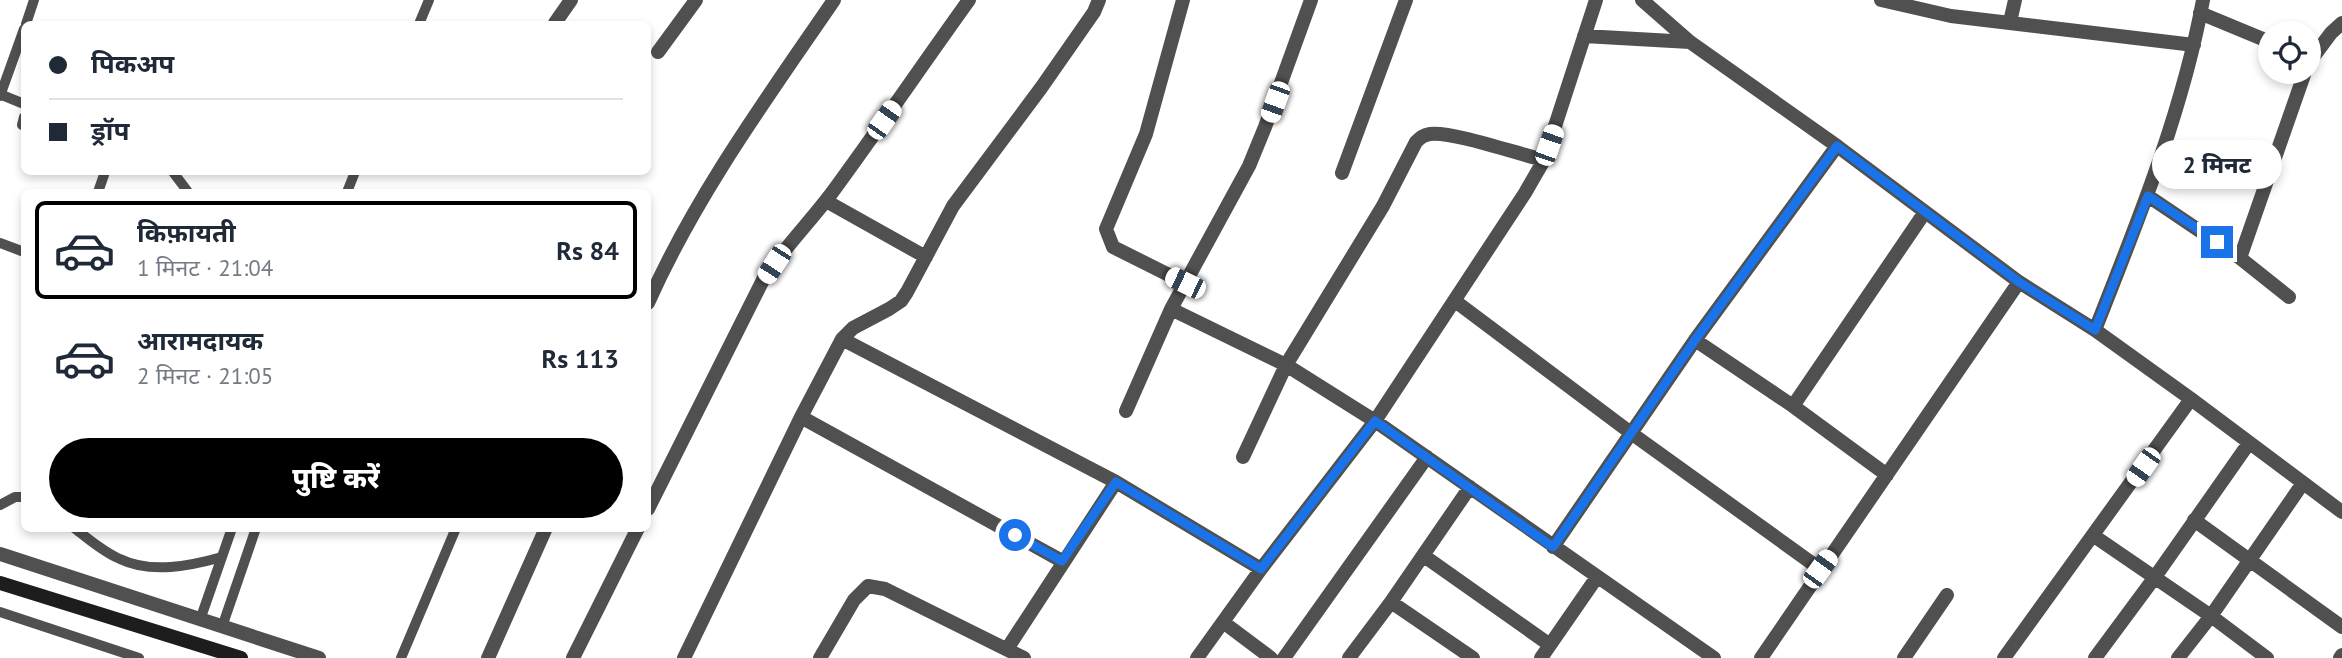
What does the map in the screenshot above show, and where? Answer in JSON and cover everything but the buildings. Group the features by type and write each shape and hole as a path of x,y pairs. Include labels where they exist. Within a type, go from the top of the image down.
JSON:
{"main road":[{"path":"0,583 241,658"}],"street":[{"path":"556,21 571,0"},
{"path":"658,52 696,0"},
{"path":"651,296 663,268 709,187 835,0"},
{"path":"651,503 764,278 783,250 825,201 969,0"},
{"path":"684,658 800,417 842,339 853,328 901,301 953,206 1041,88 1094,12 1099,0"},
{"path":"1183,0 1146,134 1106,229 1113,247 1185,283"},
{"path":"1126,411 1171,309 1248,166 1311,0"},
{"path":"1342,173 1406,0"},
{"path":"1197,658 1261,569 1375,421 1525,193 1544,160 1596,0"},
{"path":"1642,0 1690,42 1837,146 2019,282 2095,330 2191,399 2342,512"},
{"path":"1881,0 1951,16 2194,46"},
{"path":"2010,22 2015,0"},
{"path":"2095,330 2148,196 2194,46 2202,7 2258,36"},
{"path":"2321,48 2342,23"},
{"path":"1584,36 1690,42"},
{"path":"2240,258 2301,84"},
{"path":"1243,457 1286,365 1382,206 1416,142 1423,135 1448,135 1544,160"},
{"path":"1553,547 1695,340 1837,146"},
{"path":"2148,196 2240,258 2290,297"},
{"path":"825,201 926,257"},
{"path":"1793,406 1925,212"},
{"path":"1760,658 2019,282"},
{"path":"1455,301 1631,433 1820,569"},
{"path":"1171,309 1286,365 1375,421 1711,657"},
{"path":"842,339 1116,482 1261,569"},
{"path":"1695,340 1793,406 1887,475"},
{"path":"2004,658 2191,399"},
{"path":"800,417 1062,561"},
{"path":"2095,658 2249,443"},
{"path":"1283,658 1427,457"},
{"path":"1007,649 1116,482"},
{"path":"2178,658 2211,616 2303,483"},
{"path":"1368,658 1352,654 1470,487"},
{"path":"2193,520 2342,627"},
{"path":"488,658 544,532"},
{"path":"573,658 636,532"},
{"path":"2094,536 2211,616 2263,657"},
{"path":"0,554 319,658"},
{"path":"1423,556 1550,645"},
{"path":"1541,658 1597,577"},
{"path":"820,658 854,600 868,586 885,589 1024,658"},
{"path":"1904,658 1947,595"},
{"path":"1391,602 1473,658"},
{"path":"1223,622 1271,658"}],"lane":[{"path":"27,21 34,0"},
{"path":"420,21 429,0"},
{"path":"21,38 1,95 21,103"},
{"path":"0,243 21,251"},
{"path":"0,505 15,497 21,497"},
{"path":"80,532 121,560 144,566 189,566 222,557"},
{"path":"200,620 231,532"},
{"path":"222,627 255,532"},
{"path":"401,658 454,532"},
{"path":"0,612 139,658"}],"route":[{"path":"1015,535 1062,561 1116,482 1261,569 1375,421 1553,547 1695,340 1837,146 2019,282 2095,330 2148,196 2217,242"}]}
